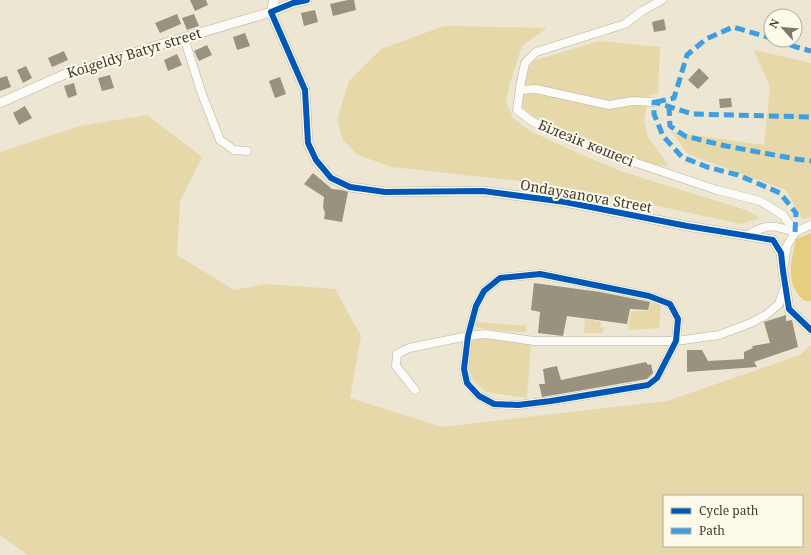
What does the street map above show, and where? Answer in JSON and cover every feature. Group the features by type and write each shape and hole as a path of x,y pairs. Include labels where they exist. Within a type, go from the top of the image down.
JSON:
{"street":[{"path":"271,12 274,0"},
{"name":"Koigeldy Batyr street","path":"0,103 63,75 271,12 293,3 307,0"},
{"name":"Білезік көшесі","path":"662,0 642,11 625,24 536,52 525,63 516,110 533,122 589,147 716,190 760,201 783,215 794,232"},
{"name":"Ondaysanova Street","path":"271,12 305,90 308,143 316,160 331,178 350,187 385,192 482,191 565,202 688,226 773,240 781,253 789,309 811,330"},
{"path":"184,38 202,94 220,140 234,150 247,151"},
{"path":"520,90 536,89 609,105 632,101 654,102"},
{"path":"748,235 760,228 772,225 794,232 811,225"},
{"path":"783,271 787,246 794,232"},
{"path":"540,274 649,296 670,304 678,319 676,341 657,378 648,385 551,402 518,405 494,404 479,396 467,383 464,369 468,336 476,306 484,291 500,278 540,274"},
{"path":"415,390 396,366 397,354 409,348 485,334 534,341 676,341 719,336 751,324 766,315 779,304 785,286"}],"shaded area":[{"path":"444,26 547,28 522,46 506,101 513,118 530,131 623,172 746,210 760,218 741,224 617,197 538,183 392,167 358,155 343,140 337,120 349,81 381,49"},
{"path":"599,41 660,47 658,94 649,95 644,120 648,137 669,166 656,165 545,125 522,108 526,74 533,61"},
{"path":"754,50 811,63 811,217 802,219 786,190 688,154 672,132 764,145 770,87"},
{"path":"147,115 202,157 180,201 177,255 234,290 266,284 335,289 361,336 350,398 442,427 667,401 800,355 811,345 811,555 28,555 0,535 0,152 80,126"},
{"path":"811,233 811,301 805,301 798,295 794,288 791,265 796,239"},
{"path":"651,303 661,304 659,328 628,330 631,311 648,311"},
{"path":"585,319 601,322 600,327 604,327 603,333 584,333"},
{"path":"476,322 526,326 526,332 500,331 476,327"},
{"path":"472,338 490,338 531,342 527,398 486,392 472,379 468,364"}],"building":[{"path":"190,0 206,0 208,5 195,11"},
{"path":"354,0 356,10 333,16 330,4"},
{"path":"315,10 318,22 304,26 301,13"},
{"path":"177,14 181,24 160,33 155,23"},
{"path":"194,14 199,26 187,30 182,18"},
{"path":"664,19 666,30 654,32 652,22"},
{"path":"245,33 250,46 237,50 233,37"},
{"path":"207,45 212,55 199,61 194,51"},
{"path":"64,51 68,60 52,67 48,58"},
{"path":"177,54 182,65 168,71 164,60"},
{"path":"26,66 32,78 23,83 17,70"},
{"path":"699,68 709,78 698,89 688,80"},
{"path":"110,75 114,88 102,91 98,78"},
{"path":"7,76 11,87 0,91 0,78"},
{"path":"280,77 286,94 275,98 269,81"},
{"path":"74,83 77,95 68,98 64,86"},
{"path":"731,98 732,107 720,108 719,99"},
{"path":"25,106 32,118 19,125 13,113"},
{"path":"313,173 332,189 348,192 342,222 324,219 324,197 304,184"},
{"path":"534,283 600,292 650,302 648,310 630,309 627,324 567,316 563,336 538,333 540,312 531,310"},
{"path":"786,315 786,321 792,320 798,347 754,362 757,367 687,372 687,350 702,350 708,361 744,359 744,352 753,348 752,346 770,343 764,322"},
{"path":"646,362 648,365 651,364 653,373 647,379 542,397 539,384 545,384 543,369 557,366 561,380"}],"marked path":[{"path":"656,102 674,98 687,55 706,39 733,27 763,36"},
{"path":"800,48 811,51"},
{"path":"795,232 796,213 780,193 738,175 707,167 682,157 663,136 654,114 654,102 693,114 811,117"},
{"path":"669,106 670,126 685,136 726,146 811,161"}],"cycle path":[{"path":"307,0 293,3 271,12 305,90 308,143 316,160 331,178 350,187 385,192 483,191 565,202 687,226 773,240 781,253 789,309 811,330"},
{"path":"540,274 649,296 670,304 678,319 676,341 657,378 648,385 518,405 494,404 479,396 467,383 464,369 468,336 476,306 484,291 500,278 540,274"}]}
